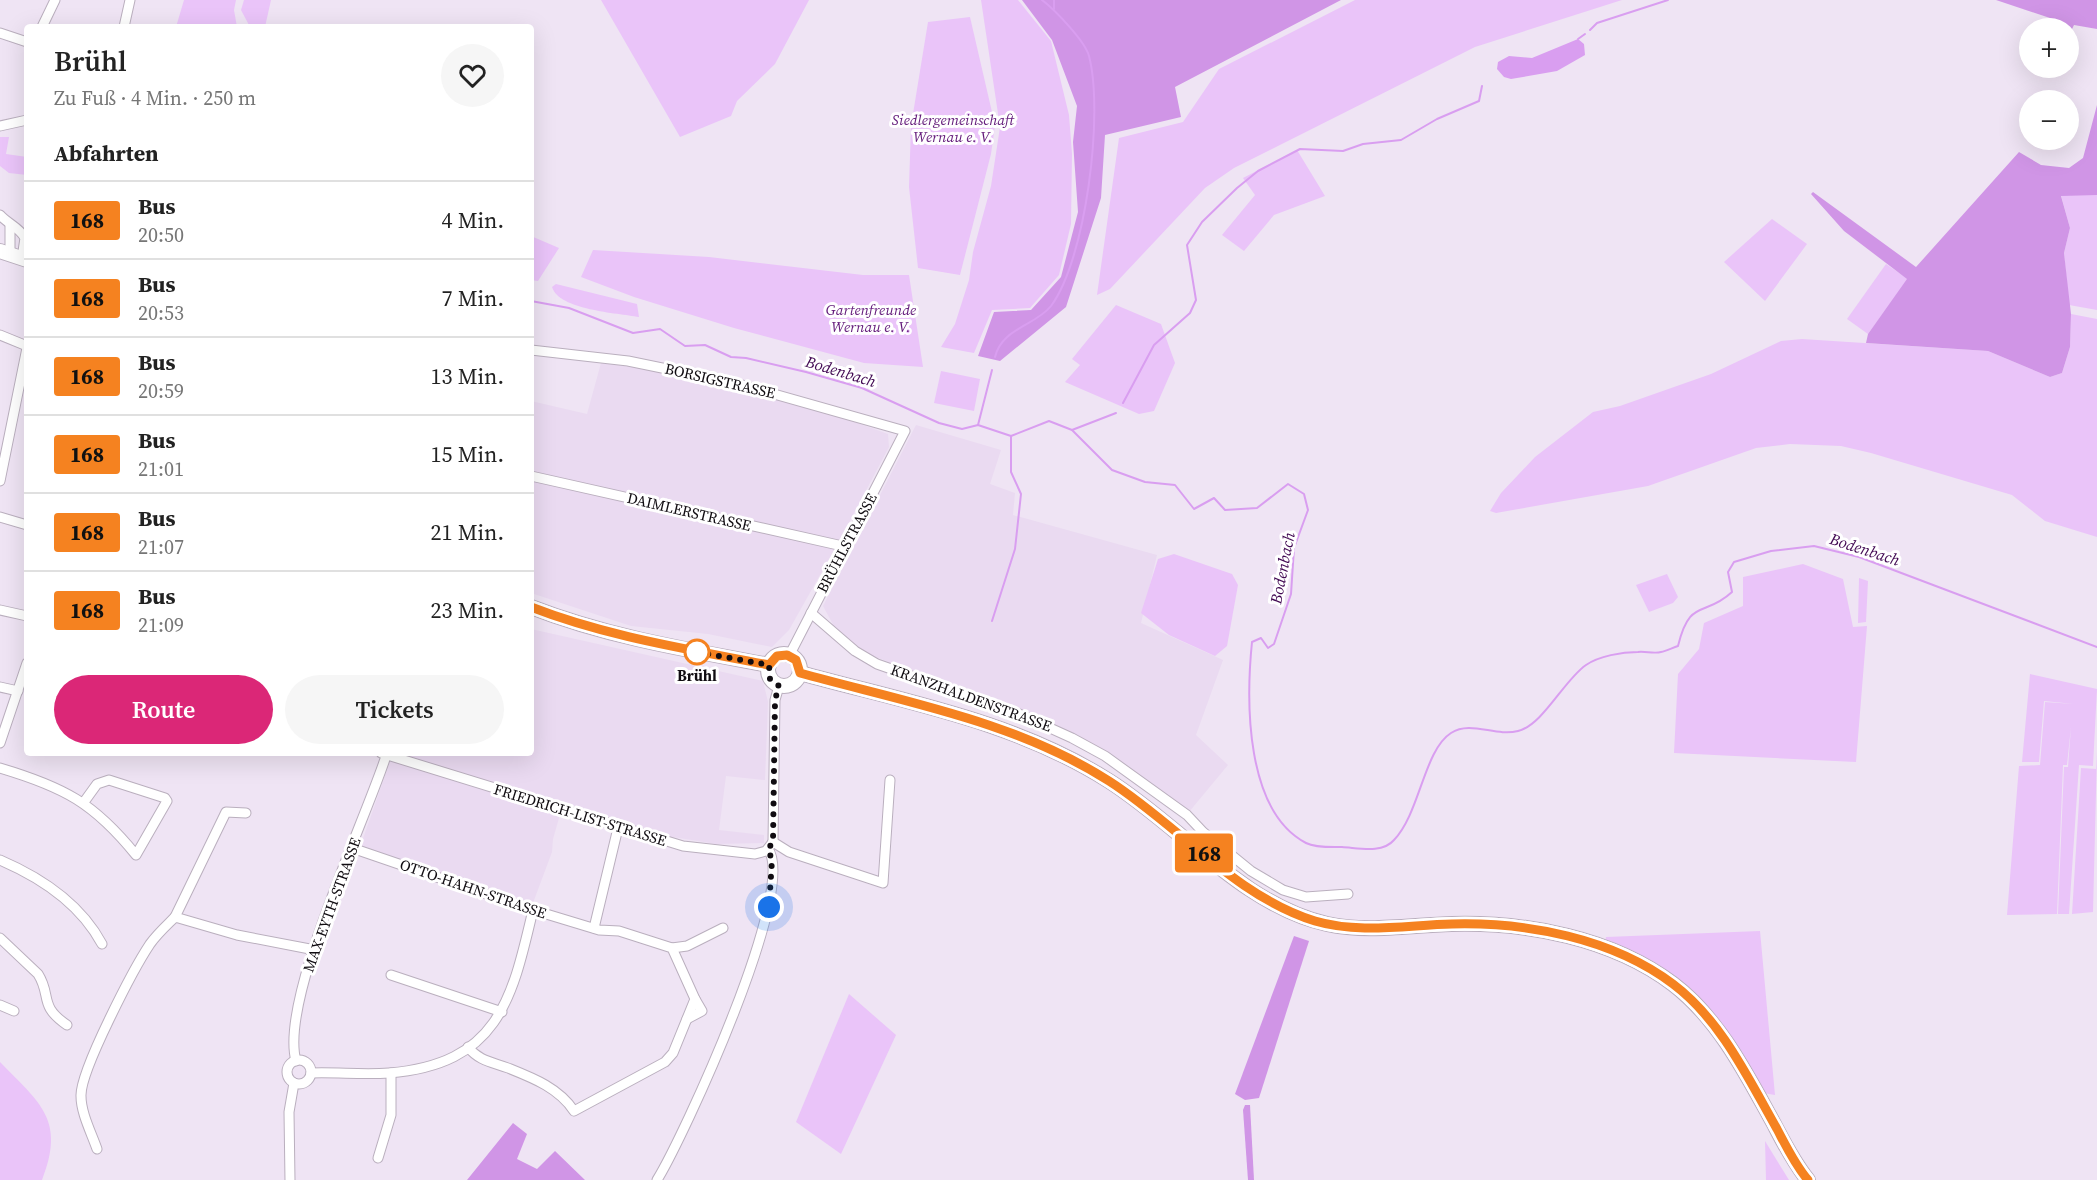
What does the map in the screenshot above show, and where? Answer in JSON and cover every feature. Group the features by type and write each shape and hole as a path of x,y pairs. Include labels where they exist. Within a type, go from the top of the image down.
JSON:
{"main road":[{"path":"534,608 576,624 612,634 769,665"},
{"path":"777,656 789,656 799,664 800,673 793,684 779,686 770,679 769,665 777,656"},
{"path":"800,673 965,717 1042,745 1108,781 1256,893 1301,916 1328,924 1360,927 1455,924 1531,930 1596,945 1632,960 1674,985 1714,1026 1808,1180"}],"street":[{"path":"43,24 55,0"},
{"path":"125,24 130,0"},
{"path":"0,33 24,41"},
{"path":"0,126 24,121"},
{"path":"0,215 22,232 24,237"},
{"path":"10,225 15,256"},
{"path":"0,335 24,346"},
{"name":"BORSIGSTRASSE","path":"534,350 628,362 735,383 905,431"},
{"path":"0,481 24,362"},
{"name":"BRÜHLSTRASSE","path":"789,656 905,431"},
{"name":"DAIMLERSTRASSE","path":"534,477 847,547"},
{"path":"0,517 24,524"},
{"path":"0,610 24,615"},
{"name":"KRANZHALDENSTRASSE","path":"811,613 855,651 877,664 1017,713 1105,756 1187,815 1203,832 1251,871 1283,890 1306,897 1348,894"},
{"path":"0,743 24,672"},
{"path":"657,1180 713,1063 762,936 769,907 775,700 779,686"},
{"path":"0,687 18,691"},
{"name":"MAX-EYTH-STRASSE","path":"296,1061 293,1047 300,995 384,756"},
{"name":"FRIEDRICH-LIST-STRASSE","path":"391,756 618,828 705,850 755,854 770,846"},
{"path":"0,768 38,780 84,802 114,829 136,855 167,806 165,798 110,780 97,784 84,802"},
{"path":"770,846 884,883 890,780"},
{"path":"96,1149 83,1109 81,1090 130,979 150,943 175,917 226,812 246,813"},
{"path":"594,928 618,828"},
{"name":"OTTO-HAHN-STRASSE","path":"352,848 533,910 594,928 620,931 672,948"},
{"path":"0,860 62,895 92,927 102,944"},
{"path":"311,1074 390,1073 427,1066 450,1058 468,1047 482,1036 502,1012 516,979 533,910"},
{"path":"175,917 237,935 315,950"},
{"path":"468,1047 477,1058 546,1085 561,1095 574,1111 665,1062 673,1053 695,999 672,948 687,946 723,928"},
{"path":"0,938 38,974 43,981 48,1006 67,1025"},
{"path":"391,975 502,1012"},
{"path":"0,1005 14,1011"},
{"path":"296,1061 305,1062 311,1074 303,1084 294,1083 289,1079 287,1071 290,1064 296,1061"},
{"path":"378,1158 391,1115 390,1073"},
{"path":"290,1180 289,1112 294,1083"}],"shaded area":[{"path":"1022,0 1341,0 1175,87 1181,117 1105,135 1101,198 1066,307 1000,361 978,356 994,312 1031,310 1061,277 1078,212 1073,142 1077,106 1052,40"},
{"path":"1996,0 2097,0 2097,29 2079,26 2079,18 2050,18"},
{"path":"1578,39 1584,44 1585,55 1557,71 1511,79 1504,77 1497,69 1498,62 1509,56 1532,58"},
{"path":"2097,105 2097,195 2061,196 2070,228 2064,253 2071,314 2070,347 2062,373 2050,377 1988,351 1866,343 1868,334 1907,279 1844,231 1811,194 1813,192 1916,267 2019,152 2041,165 2069,168 2083,158"},
{"path":"601,363 640,368 726,385 827,412 888,434 889,447 789,630 772,647 708,634 631,626 534,594 534,402 587,414"},
{"path":"916,425 1001,450 990,484 1015,493 1013,515 1157,555 1141,623 1223,660 1196,735 1228,765 1189,812 1150,783 1023,713 862,652 836,630 823,606"},
{"path":"534,630 763,681 768,702 765,780 726,776 719,830 764,835 764,843 716,844 667,836 563,804 553,839 552,852 533,903 360,847 392,756 534,756"},
{"path":"1294,936 1309,941 1259,1098 1245,1100 1235,1094"},
{"path":"1245,1105 1250,1105 1254,1180 1248,1180 1243,1110"},
{"path":"513,1123 527,1134 517,1159 537,1169 555,1151 585,1180 467,1180"}],"green space":[{"path":"184,0 236,0 234,10 236,24 177,24"},
{"path":"244,0 271,0 266,24 248,24 241,10"},
{"path":"601,0 809,0 775,64 737,101 731,116 680,137"},
{"path":"981,0 1018,0 1051,41 1069,115 1072,154 1071,224 1059,275 1030,308 992,310 974,353 941,347 955,324 969,280 973,252 991,186 1000,127"},
{"path":"1355,0 1622,0 1475,47 1234,168 1205,188 1110,289 1097,295 1119,138 1183,122 1219,69"},
{"name":"Siedlergemeinschaft Wernau e. V.","path":"970,17 995,125 991,154 960,275 918,268 909,187 911,126 928,22"},
{"path":"0,137 9,137 6,154 24,157 24,175 9,173 0,166"},
{"path":"1297,150 1325,196 1274,215 1244,251 1222,235 1255,195 1243,178"},
{"path":"2061,195 2097,195 2097,310 2069,305 2064,253 2070,228"},
{"path":"1772,219 1807,244 1765,301 1724,262"},
{"path":"534,237 559,248 538,281 534,280"},
{"name":"Gartenfreunde Wernau e. V.","path":"593,250 709,257 863,275 909,275 923,367 864,363 734,328 634,297 581,277"},
{"path":"1886,264 1908,279 1868,334 1847,319"},
{"path":"556,284 637,304 639,317 577,306 557,295 552,287"},
{"path":"1116,305 1161,324 1175,363 1154,411 1139,414 1065,382 1080,365 1072,359"},
{"path":"2071,314 2097,319 2097,537 2045,521 2012,495 1841,446 1790,444 1756,448 1648,486 1496,513 1490,511 1501,493 1535,457 1593,412 1620,406 1711,374 1781,341 1802,339 1988,351 2050,377 2062,373 2070,347"},
{"path":"941,371 980,379 974,411 934,403"},
{"path":"1174,554 1232,574 1238,585 1227,646 1215,656 1169,635 1141,613 1158,559"},
{"path":"1803,564 1843,579 1853,627 1867,626 1856,762 1674,753 1678,674 1699,649 1704,623 1743,606 1743,577"},
{"path":"1667,574 1678,597 1673,603 1649,612 1636,585"},
{"path":"1859,578 1868,581 1866,622 1858,623"},
{"path":"2030,674 2097,689 2093,766 2079,765 2069,914 2058,914 2064,767 2068,767 2071,727 2067,765 2063,765 2057,914 2007,915 2019,766 2040,765 2045,702 2074,704 2044,701 2039,762 2022,762"},
{"path":"2097,752 2093,912 2072,914 2081,768 2096,769"},
{"path":"1760,931 1775,1095 1763,1093 1717,1022 1605,942 1606,937"},
{"path":"849,994 896,1035 841,1154 796,1122"},
{"path":"0,1062 37,1102 50,1127 49,1159 42,1180 0,1180"},
{"path":"1765,1141 1789,1180 1766,1180"}],"waterway":[{"path":"995,357 1004,340 1051,306 1063,284 1074,255 1089,185 1094,112 1089,56 1076,34 1042,0"},
{"path":"1054,0 1054,9"},
{"path":"1590,30 1597,23 1668,0"},
{"path":"1578,39 1585,34"},
{"path":"1123,403 1154,345 1190,313 1196,300 1187,245 1202,222 1237,188 1258,171 1300,149 1343,151 1363,144 1401,140 1437,119 1479,101 1482,86"},
{"name":"Bodenbach","path":"534,302 569,308 633,333 660,329 685,346 705,345 731,357 746,358 806,372 862,388 939,423 962,429 978,425 1011,436 1049,421 1072,430 1112,470 1145,482 1175,485 1194,509 1214,498 1225,510 1257,508 1288,484 1304,494 1308,510 1294,548 1291,594 1274,644 1268,648 1261,638 1252,642 1249,694 1254,753 1261,781 1271,806 1286,828 1306,843 1314,846 1377,849 1389,844 1403,828 1410,814 1434,753 1451,733 1467,728 1501,732 1518,731 1536,720 1578,672 1591,662 1618,654 1658,653 1678,646 1683,631 1693,614 1722,600 1732,592 1728,572 1734,562 1771,551 1814,546 1859,557 2097,647"},
{"path":"978,425 992,370"},
{"path":"1072,430 1116,413"},
{"path":"992,621 1015,549 1021,494 1011,472 1011,436"}],"bus line":[{"name":"168","path":"534,608 576,624 670,647 769,665 772,659 782,654 792,656 799,664 800,673 965,717 1005,730 1042,745 1108,781 1139,802 1256,893 1301,916 1328,924 1360,927 1455,924 1501,926 1541,931 1615,951 1674,985 1714,1026 1738,1061 1787,1148 1808,1180"}],"place":[{"name":"Brühl","path":"697,652"}],"route":[{"path":"697,652 692,651 769,665 770,679 779,686 775,700 773,842 768,849 772,860 769,907"}]}
